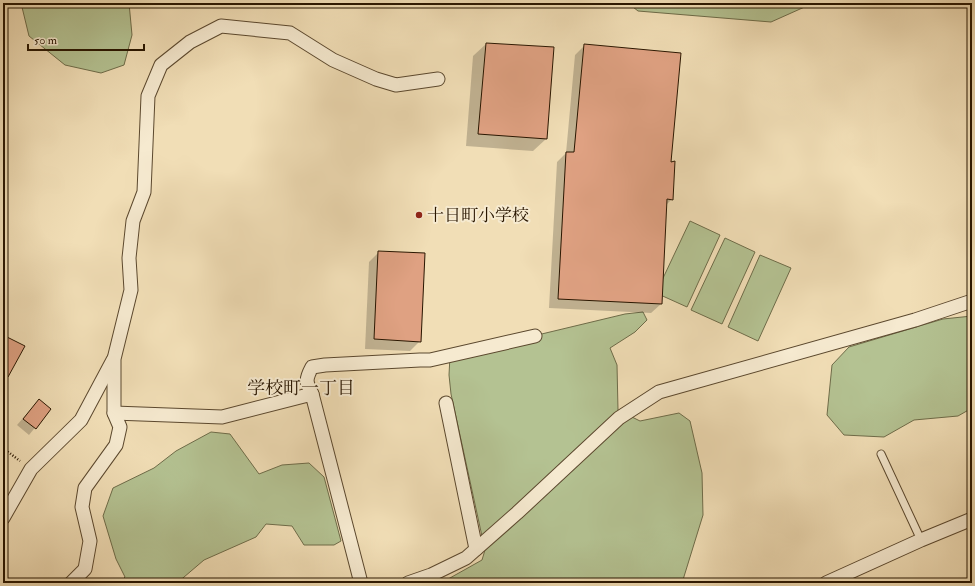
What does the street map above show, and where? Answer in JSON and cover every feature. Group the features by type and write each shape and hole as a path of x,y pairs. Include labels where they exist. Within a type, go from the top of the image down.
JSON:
{"street":[{"path":"71,583 85,569 90,540 82,507 85,488 116,445 120,427 114,413 114,359 131,290 129,258 133,222 144,192 148,96 161,65 190,42 221,26 290,33 333,60 376,79 396,85 438,79"},
{"path":"408,583 432,575 466,558 517,513 619,418 659,392 916,320 972,301"},
{"path":"361,583 312,394 307,384 307,377 312,367 325,365 430,360 535,336"},
{"path":"3,518 31,469 81,420 114,359"},
{"path":"114,413 222,417 312,394"},
{"path":"446,403 476,549"},
{"path":"826,583 921,540 972,519"}],"lane":[{"path":"881,454 921,540"}],"path":[{"path":"3,448 31,469"}],"green space":[{"path":"21,3 129,3 132,35 124,65 101,73 65,65 29,36"},
{"path":"628,3 811,3 771,22 638,11"},
{"path":"690,221 720,235 687,307 656,293"},
{"path":"725,238 755,252 722,324 691,310"},
{"path":"760,255 791,268 758,341 728,327"},
{"path":"643,312 647,320 635,332 610,348 617,365 618,410 640,421 679,413 690,421 702,473 703,515 682,583 600,583 582,581 578,583 441,583 482,560 485,550 451,394 449,375 450,356 625,314"},
{"path":"972,316 972,408 958,416 914,420 884,437 844,435 827,415 832,365 849,347 943,319"},
{"path":"211,432 230,434 259,474 282,465 309,463 324,477 341,541 334,545 304,545 292,526 266,524 256,537 204,560 177,583 119,583 125,577 116,559 103,516 113,488 154,468 176,451"}],"building":[{"path":"486,43 554,47 547,139 478,134"},
{"path":"584,44 681,53 671,162 675,161 673,200 667,199 662,304 558,299 566,152 574,152"},
{"path":"378,251 425,253 421,342 374,339"},
{"path":"7,337 25,346 8,377 3,374 3,345"},
{"path":"39,399 51,409 36,429 23,419"}],"place":[{"name":"十日町小学校","path":"419,215"}],"district":[{"name":"学校町一丁目","path":"301,388"}]}
